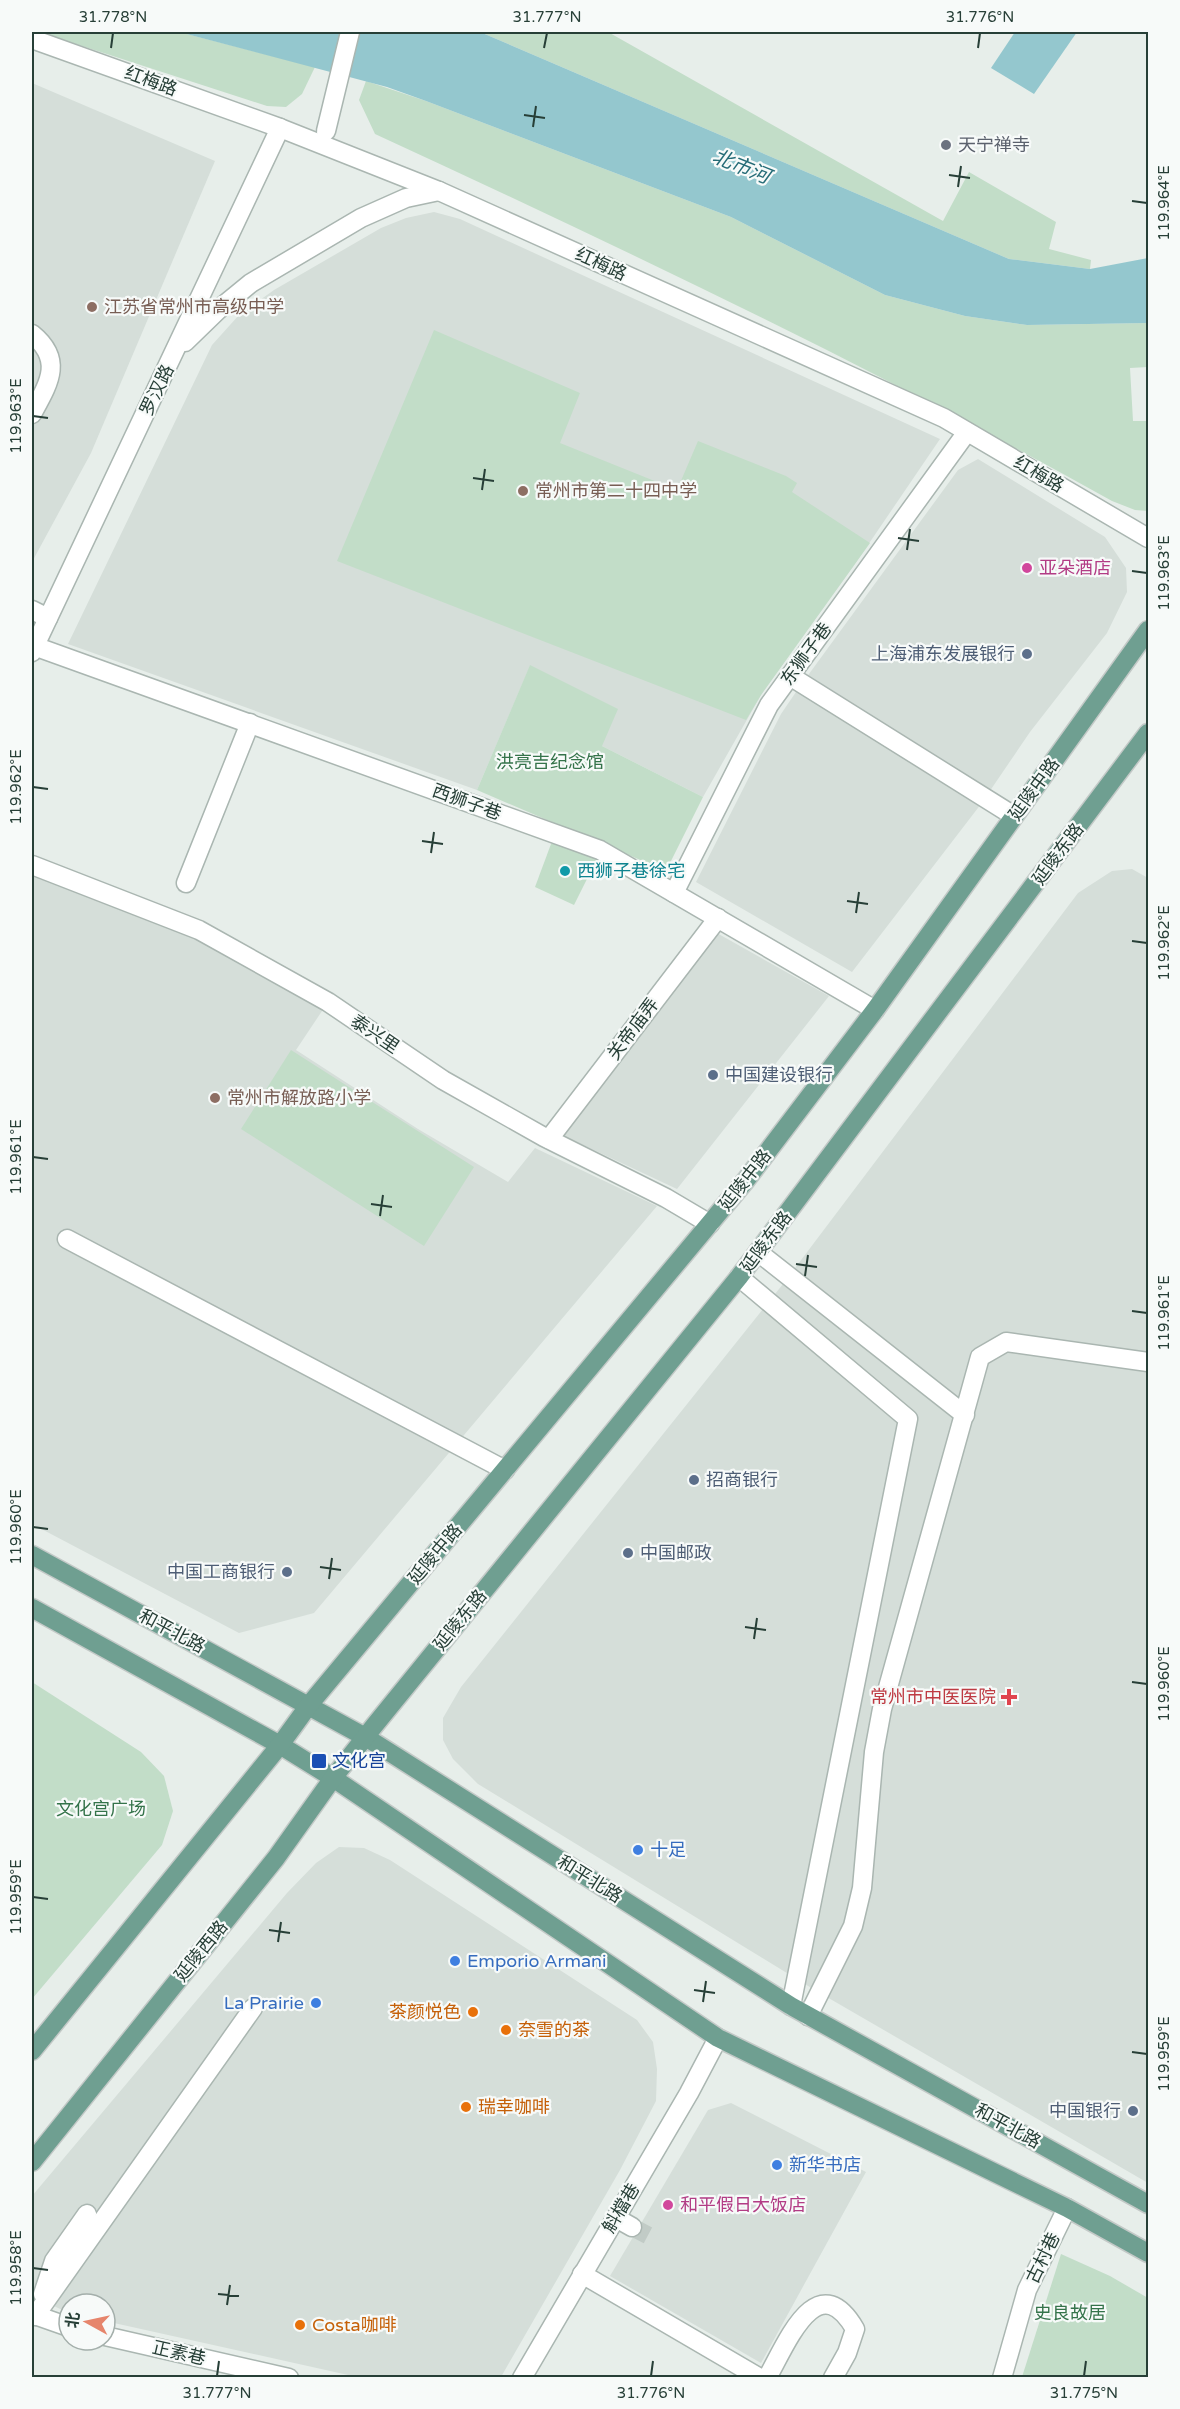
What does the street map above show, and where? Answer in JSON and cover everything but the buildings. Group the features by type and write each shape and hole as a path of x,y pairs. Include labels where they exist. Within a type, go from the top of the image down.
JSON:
{"main road":[{"name":"延陵中路","path":"309,1706 710,1224 875,1010 1149,630"},
{"name":"延陵东路","path":"367,1738 739,1277 1149,733"},
{"name":"和平北路","path":"32,1555 367,1738 791,2006 1149,2204"},
{"path":"32,1608 280,1745 333,1778 718,2038 1067,2208 1149,2253"},
{"path":"32,2051 280,1745 309,1706"},
{"name":"延陵西路","path":"32,2162 276,1858 333,1778 367,1738"}],"street":[{"path":"326,131 350,32"},
{"name":"红梅路","path":"32,39 280,128 439,191 944,418 1149,538"},
{"name":"罗汉路","path":"33,649 40,614 175,352 280,128"},
{"path":"175,352 218,310 251,283 361,218 406,198 439,191"},
{"path":"32,334 46,346 52,367 45,391 32,414"},
{"name":"东狮子巷","path":"674,893 770,705 967,432"},
{"name":"西狮子巷","path":"33,649 250,723 600,850 875,1010"},
{"path":"790,676 1014,816"},
{"path":"186,883 250,723"},
{"name":"泰兴里","path":"32,866 200,930 328,1002 443,1080 549,1139 666,1198 710,1224"},
{"name":"关帝庙弄","path":"549,1139 718,918"},
{"path":"67,1239 505,1470"},
{"path":"758,1252 965,1415"},
{"path":"739,1277 908,1419 791,2006"},
{"path":"808,2016 854,1926 862,1888 874,1752 882,1709 980,1357 1006,1342 1149,1362"},
{"path":"33,2315 253,2008"},
{"name":"斛檔巷","path":"522,2378 689,2093 718,2038"},
{"name":"古村巷","path":"1002,2378 1027,2290 1067,2208"},
{"path":"33,2315 54,2261 87,2214"},
{"path":"616,2218 632,2227"},
{"path":"582,2274 760,2378"},
{"path":"767,2378 804,2315 814,2306 825,2304 847,2314 855,2329 847,2353 833,2378"},
{"path":"33,2315 57,2323"},
{"name":"正素巷","path":"117,2339 289,2378"}],"shaded area":[{"name":"江苏省常州市高级中学","path":"32,83 215,161 91,453 32,562"},
{"name":"常州市第二十四中学","path":"434,212 460,219 940,439 855,564 761,695 703,797 602,746 530,666 477,790 68,644 212,345 239,315 274,290 381,228 406,218"},
{"path":"978,459 1105,537 1126,568 1127,592 1107,633 1030,732 981,804 852,972 696,882 781,714 958,470"},
{"path":"32,865 199,930 328,1002 296,1050 418,1129 508,1182 535,1148 657,1206 314,1613 239,1633 32,1524"},
{"path":"1132,869 1148,878 1148,2183 813,1989 478,1784 453,1759 443,1740 443,1718 461,1687 783,1284 1078,893 1112,871"},
{"path":"715,932 829,996 677,1189 564,1136"},
{"path":"339,1847 364,1848 390,1860 637,2020 653,2042 657,2069 656,2101 620,2170 501,2377 357,2377 117,2324 117,2292 57,2292 57,2307 32,2296 32,2196 287,1893 316,1863"},
{"path":"731,2103 866,2172 761,2363 610,2276 708,2110"}],"green space":[{"path":"39,32 179,32 315,67 302,94 286,107 267,106"},
{"path":"480,32 608,32 943,221 969,172 1056,222 1049,249 1091,260 1090,269 1009,259"},
{"path":"366,81 426,101 731,217 885,295 965,316 1027,325 1148,323 1148,367 1130,368 1133,421 1148,421 1148,511 1135,510 1112,501 931,403 747,310 375,134 359,100"},
{"path":"434,330 580,393 560,443 677,490 698,441 786,476 797,483 792,492 870,543 761,695 746,720 337,561"},
{"name":"洪亮吉纪念馆","path":"530,665 618,709 602,746 703,797 666,871 477,790"},
{"name":"西狮子巷徐宅","path":"559,840 594,855 597,859 574,905 535,887 551,844"},
{"path":"291,1050 474,1167 424,1246 241,1129"},
{"name":"文化宫广场","path":"32,1682 141,1752 164,1776 173,1811 162,1845 32,1999"},
{"name":"史良故居","path":"1061,2254 1110,2276 1148,2298 1148,2377 1022,2377"}],"water":[{"name":"北市河","path":"179,32 480,32 1009,259 1090,269 1148,258 1148,323 1027,325 965,316 885,295 731,217 426,101 387,87"},
{"path":"1015,32 1077,32 1034,94 991,68"}],"tunnel":[{"path":"632,2227 653,2238"}],"place":[{"name":"天宁禅寺","path":"946,145"},
{"name":"江苏省常州市高级中学","path":"92,307"},
{"name":"常州市第二十四中学","path":"523,491"},
{"name":"亚朵酒店","path":"1027,568"},
{"name":"上海浦东发展银行","path":"1027,654"},
{"name":"西狮子巷徐宅","path":"565,871"},
{"name":"中国建设银行","path":"713,1075"},
{"name":"常州市解放路小学","path":"215,1098"},
{"name":"招商银行","path":"694,1480"},
{"name":"中国邮政","path":"628,1553"},
{"name":"中国工商银行","path":"287,1572"},
{"name":"常州市中医医院","path":"1009,1697"},
{"name":"文化宫","path":"319,1761"},
{"name":"十足","path":"638,1850"},
{"name":"Emporio Armani","path":"455,1961"},
{"name":"La Prairie","path":"316,2003"},
{"name":"茶颜悦色","path":"473,2012"},
{"name":"奈雪的茶","path":"506,2030"},
{"name":"瑞幸咖啡","path":"466,2107"},
{"name":"中国银行","path":"1133,2111"},
{"name":"新华书店","path":"777,2165"},
{"name":"和平假日大饭店","path":"668,2205"},
{"name":"Costa咖啡","path":"300,2325"}]}
